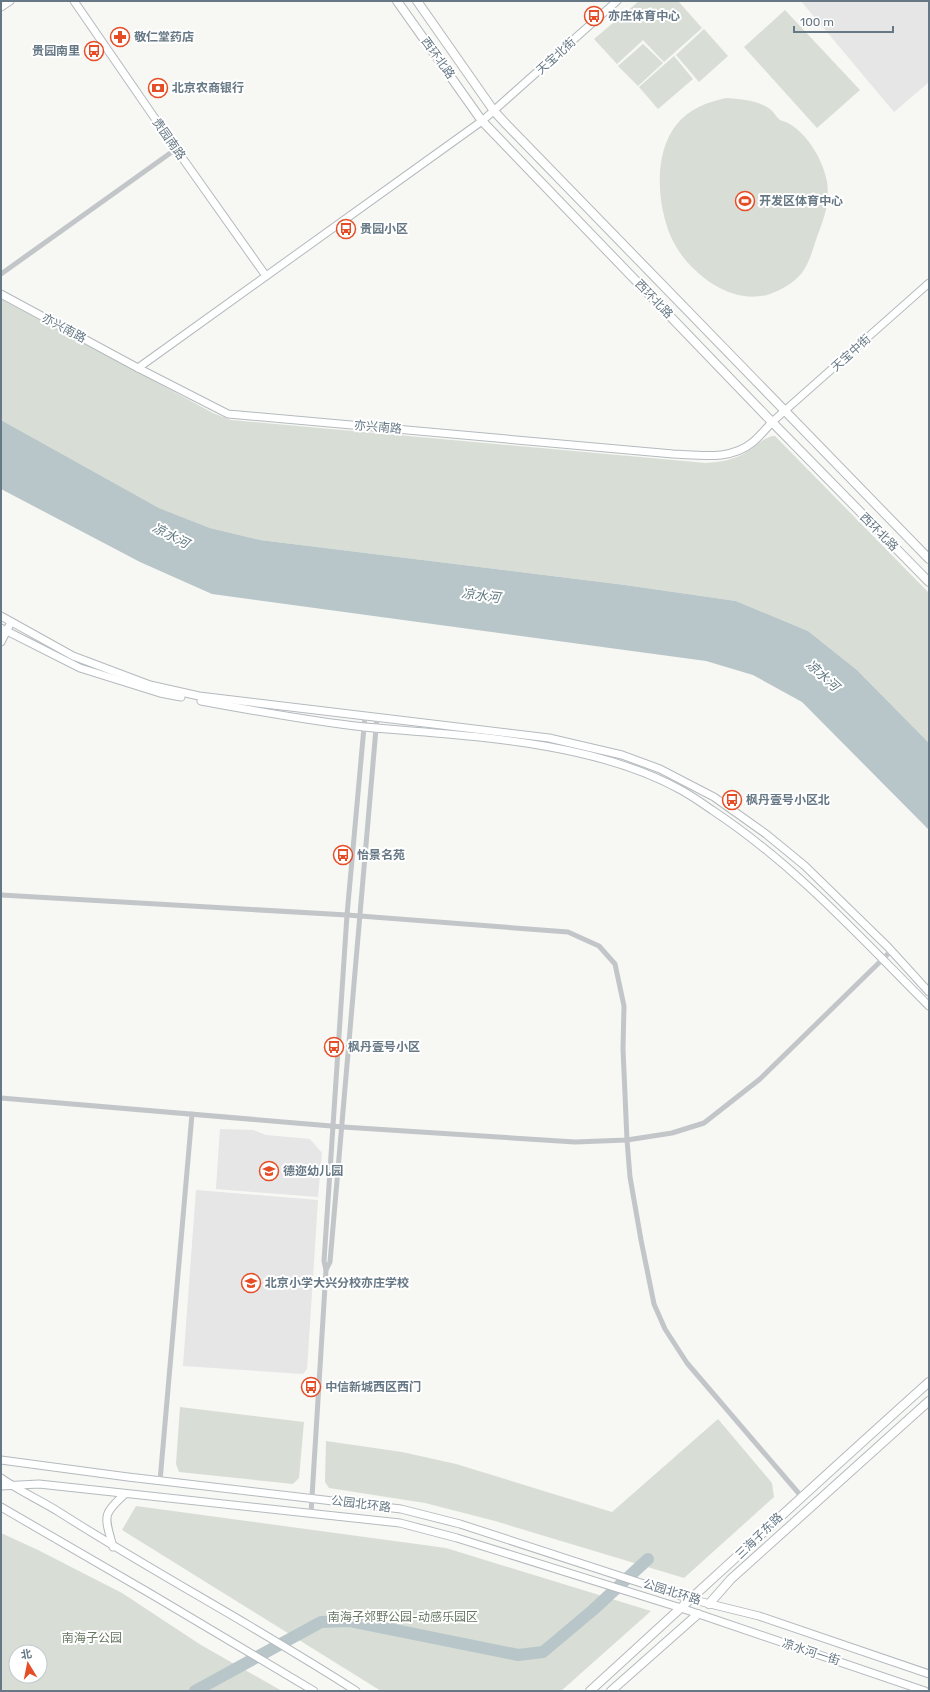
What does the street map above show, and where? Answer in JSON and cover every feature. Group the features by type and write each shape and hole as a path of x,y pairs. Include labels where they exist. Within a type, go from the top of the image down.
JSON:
{"main road":[{"name":"西环北路","path":"396,1 482,121 772,422 929,582"},
{"name":"西环北路","path":"417,1 494,111 929,559"},
{"name":"三海子东路","path":"590,1691 801,1496 929,1382"},
{"name":"三海子东路","path":"709,1604 731,1579 929,1401"},
{"name":"三海子东路","path":"611,1691 698,1614"}],"street":[{"path":"1,7 10,1"},
{"name":"贵园南路","path":"74,1 266,276"},
{"name":"天宝北街","path":"138,368 482,121 617,1"},
{"path":"1,274 176,149"},
{"name":"天宝中街","path":"772,422 929,283"},
{"name":"亦兴南路","path":"1,294 138,368 228,414 673,454 718,456 737,452 752,443 772,422"},
{"path":"1,616 73,656 150,686 199,696 548,738 622,755 660,769 688,782 714,797 766,834 805,866 891,951 929,992"},
{"path":"1,642 4,630 11,622"},
{"path":"4,630 80,668 160,693 276,715 364,727 545,745 619,765 645,774 681,790 760,844 798,876 929,1006"},
{"path":"311,1513 326,1270 324,1261 347,915 365,716"},
{"path":"326,1270 330,1262 343,1127 359,917 377,717"},
{"path":"1,895 347,915 568,932 599,946 615,964 624,1006 623,1049 630,1177 642,1247 654,1304 665,1329 688,1363 801,1496"},
{"path":"1,1098 343,1127 575,1142 627,1140 672,1133 704,1123 760,1079 891,951"},
{"path":"160,1481 192,1114"},
{"name":"公园北环路","path":"1,1460 160,1481 401,1509 460,1524 709,1604"},
{"name":"公园北环路","path":"1,1478 113,1547 301,1656 356,1691"},
{"name":"公园北环路","path":"1,1486 40,1484 400,1523 457,1538 698,1614"},
{"path":"113,1547 106,1516 110,1507 125,1494"},
{"path":"1,1507 314,1691"},
{"name":"三海子东路","path":"698,1614 709,1604"},
{"name":"凉水河一街","path":"709,1604 759,1616 929,1674"},
{"name":"凉水河一街","path":"698,1614 925,1691"}],"shaded area":[{"path":"801,1 929,1 929,82 894,112"},
{"name":"德迩幼儿园","path":"220,1129 253,1130 266,1135 310,1139 322,1153 318,1197 216,1189"},
{"name":"北京小学大兴分校亦庄学校","path":"196,1190 318,1200 307,1369 303,1374 183,1366"}],"green space":[{"path":"639,1 678,1 702,28 664,62 643,40 617,64 594,39"},
{"path":"785,10 860,90 817,128 744,47"},
{"path":"704,29 728,56 699,82 676,55"},
{"path":"643,44 663,63 638,86 618,66"},
{"path":"674,56 693,79 658,109 639,87"},
{"name":"开发区体育中心","path":"726,98 754,102 765,106 770,109 780,120 795,128 814,148 822,165 827,182 828,197 826,210 812,253 802,273 785,287 770,294 755,297 725,291 712,283 687,262 671,237 666,224 660,194 661,164 664,149 669,136 677,124 693,110 705,104"},
{"path":"1,298 213,413 231,420 706,463 718,462 737,457 747,452 766,438 775,436 929,593 929,743 857,670 808,631 736,601 625,585 260,540 210,528 159,508 1,420"},
{"path":"180,1407 304,1422 299,1478 293,1484 179,1472 176,1464"},
{"path":"718,1419 772,1483 774,1497 684,1578 495,1521 425,1503 329,1488 325,1482 326,1441 402,1452 456,1464 612,1512"},
{"name":"南海子郊野公园-动感乐园区","path":"136,1506 446,1548 651,1611 561,1691 381,1691 122,1530"},
{"name":"南海子公园","path":"1,1533 38,1550 122,1593 201,1645 282,1691 1,1691"}],"water":[{"name":"凉水河","path":"1,420 159,508 210,528 260,540 625,585 736,601 808,631 857,670 929,743 929,830 802,702 753,675 706,661 212,594 140,562 1,489"}],"waterway":[{"path":"195,1691 321,1622 350,1621 518,1655 543,1652 593,1610 648,1559"}],"place":[{"name":"亦庄体育中心","path":"594,16"},
{"name":"敬仁堂药店","path":"120,37"},
{"name":"贵园南里","path":"94,51"},
{"name":"北京农商银行","path":"158,88"},
{"name":"开发区体育中心","path":"745,201"},
{"name":"贵园小区","path":"346,229"},
{"name":"枫丹壹号小区北","path":"732,800"},
{"name":"怡景名苑","path":"343,855"},
{"name":"枫丹壹号小区","path":"334,1047"},
{"name":"德迩幼儿园","path":"269,1171"},
{"name":"北京小学大兴分校亦庄学校","path":"251,1283"},
{"name":"中信新城西区西门","path":"311,1387"}]}
